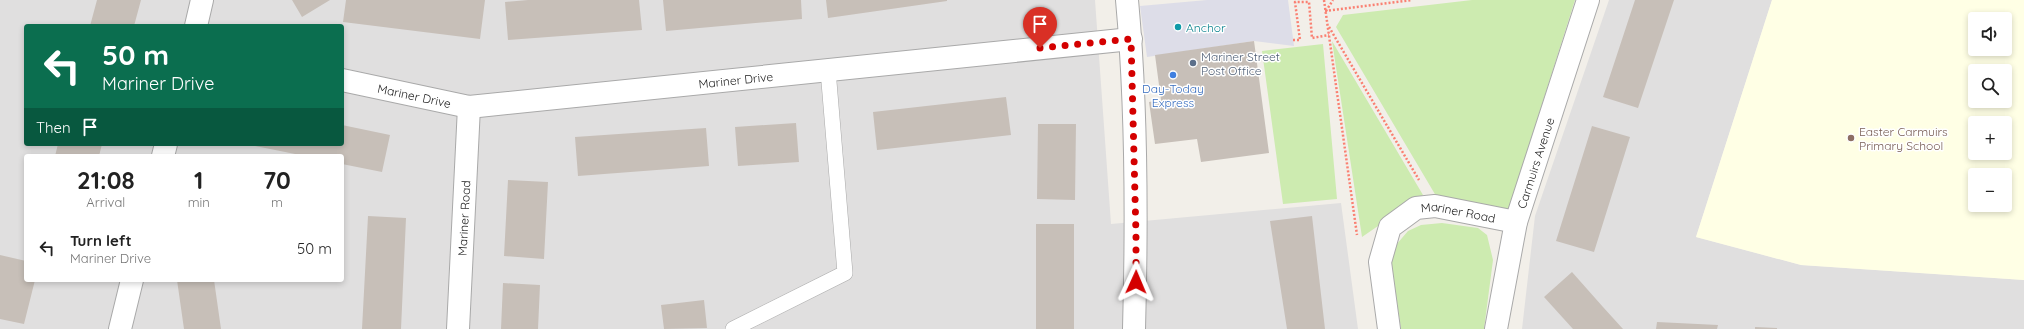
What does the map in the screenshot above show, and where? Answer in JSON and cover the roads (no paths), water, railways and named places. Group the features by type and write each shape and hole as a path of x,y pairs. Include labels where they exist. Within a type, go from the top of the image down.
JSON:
{"street":[{"path":"196,24 202,0"},
{"path":"1127,0 1131,39 1136,235 1134,329"},
{"name":"Carmuirs Avenue","path":"1496,329 1516,222 1588,0"},
{"name":"Mariner Drive","path":"344,80 469,107 1131,39"},
{"name":"Mariner Road","path":"458,329 469,107"},
{"name":"Mariner Road","path":"1389,329 1380,262 1390,227 1416,208 1434,206 1516,222"},
{"path":"120,329 132,282"}],"lane":[{"path":"733,329 845,273 828,70"}],"place":[{"name":"Anchor","path":"1178,27"},
{"name":"Mariner Street Post Office","path":"1193,63"},
{"name":"Day-Today Express","path":"1173,75"},
{"name":"Easter Carmuirs Primary School","path":"1851,138"}]}
